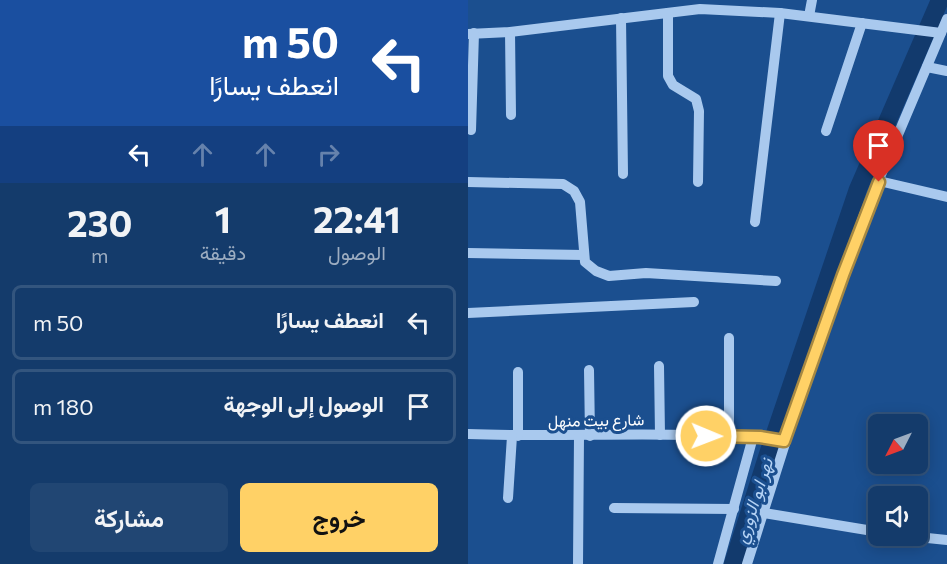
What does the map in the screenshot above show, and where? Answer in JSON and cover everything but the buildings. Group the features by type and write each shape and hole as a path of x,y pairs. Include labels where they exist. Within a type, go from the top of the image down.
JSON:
{"street":[{"path":"809,16 812,0"},
{"path":"471,130 471,34 510,32 700,9 780,13 941,33"},
{"path":"668,13 668,76 673,85 696,99 699,111 698,182"},
{"path":"755,222 780,13"},
{"path":"621,18 623,174"},
{"path":"747,564 764,513 781,440 856,236 947,19"},
{"path":"826,131 862,22"},
{"path":"510,32 511,115"},
{"path":"927,67 947,71"},
{"path":"468,182 563,184 573,191 580,202 585,262 596,272 609,276 646,273 776,281"},
{"path":"879,182 947,197"},
{"path":"468,253 584,255"},
{"path":"468,314 694,302"},
{"path":"729,338 729,436"},
{"path":"659,366 660,435"},
{"path":"578,564 589,370"},
{"path":"508,498 515,436 518,372"},
{"name":"شارع بيت منهل","path":"468,434 729,436 781,440"},
{"path":"718,564 757,437"},
{"path":"614,508 734,509"},
{"path":"764,513 868,530"},
{"path":"928,538 947,540"}],"waterway":[{"name":"نهر ابو الزوري","path":"733,564 858,189 940,0"}],"route":[{"path":"706,436 760,437 784,441 864,215 879,182"}]}
